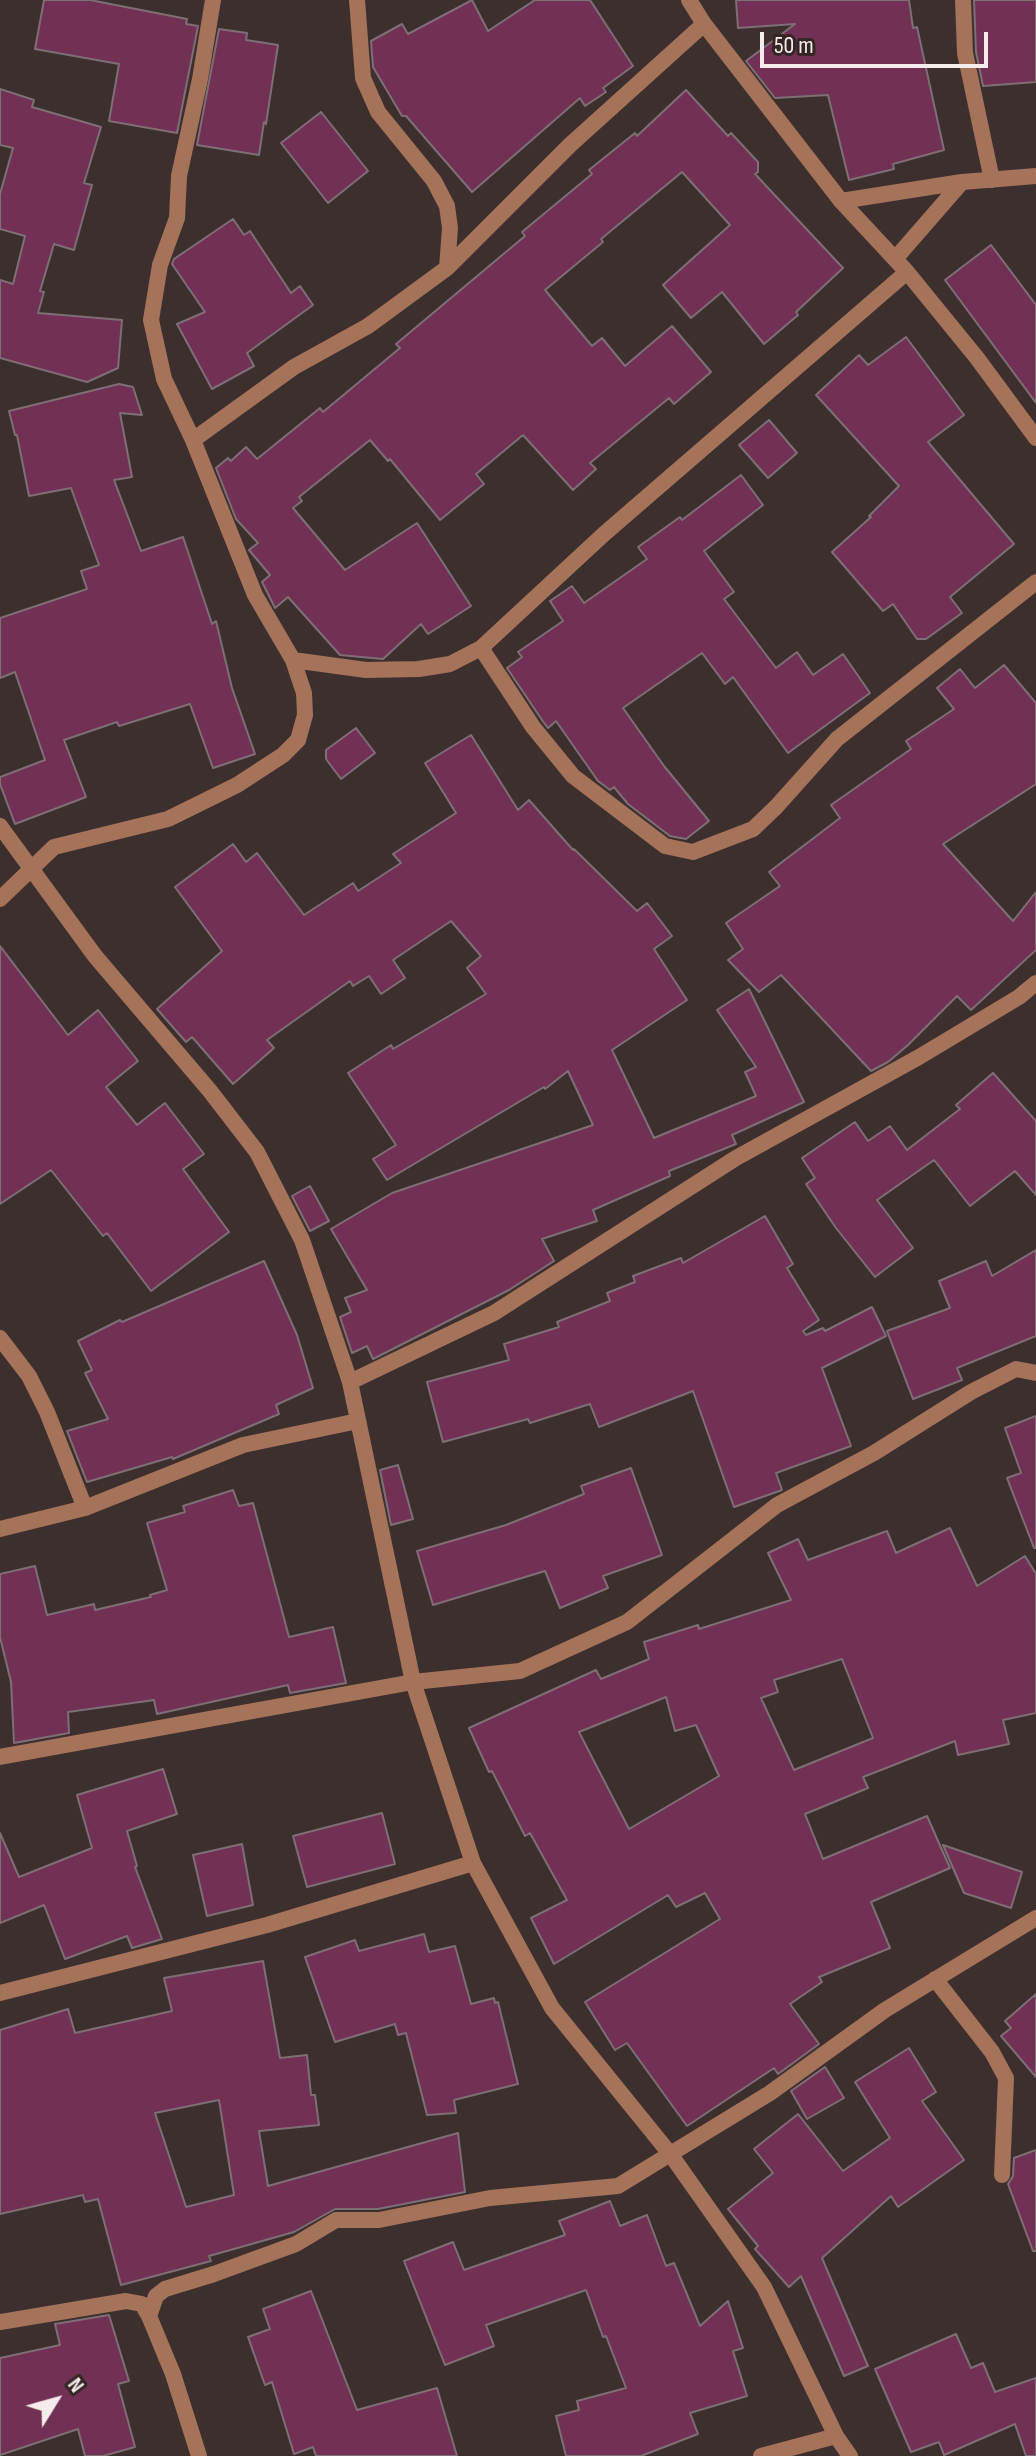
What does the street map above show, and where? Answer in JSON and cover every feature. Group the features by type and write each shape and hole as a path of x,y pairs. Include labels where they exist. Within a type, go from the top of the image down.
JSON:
{"street":[{"path":"0,899 54,847 168,819 237,785 283,755 298,740 305,715 304,693 293,660 255,595 193,440 164,379 151,320 160,265 177,218 179,176 213,0"},
{"path":"357,0 363,78 378,112 434,181 447,206 450,228 447,268"},
{"path":"689,0 704,24 841,201 907,272 977,358 1036,438"},
{"path":"963,0 965,53 992,180"},
{"path":"193,440 294,367 368,326 447,268 570,145 704,24"},
{"path":"841,201 962,182 1036,176"},
{"path":"895,259 962,182"},
{"path":"293,660 366,670 419,669 450,664 481,648 604,534 907,272"},
{"path":"481,648 533,727 573,776 665,846 693,852 753,829 837,739 1036,582"},
{"path":"0,826 95,956 210,1091 257,1152 302,1240 350,1382 413,1682 473,1863 552,2008 671,2155 764,2287 836,2436 850,2456"},
{"path":"350,1382 494,1313 736,1158 919,1057 1019,997 1036,983"},
{"path":"0,1338 29,1376 47,1412 85,1508"},
{"path":"0,1757 413,1682 520,1671 627,1622 777,1505 874,1453 971,1392 1036,1359"},
{"path":"1016,1369 1036,1373"},
{"path":"0,1529 85,1508 243,1445 358,1421"},
{"path":"0,1993 267,1925 473,1863"},
{"path":"149,2316 156,2296 165,2289 296,2244 336,2220 379,2220 490,2198 618,2186 770,2093 885,2010 1036,1918"},
{"path":"935,1979 992,2052 1006,2078 1002,2175"},
{"path":"0,2322 126,2301 142,2304 173,2374 199,2456"},
{"path":"761,2456 836,2436"}],"building":[{"path":"44,0 90,0 187,19 186,24 198,26 177,133 109,121 119,64 35,49"},
{"path":"472,0 488,31 535,0 590,0 633,66 603,88 606,92 585,106 580,98 472,192 406,116 402,116 373,67 371,41 402,24 408,34"},
{"path":"736,0 909,0 913,28 917,27 944,150 893,164 894,169 849,180 828,95 775,98 746,61 795,24 738,28"},
{"path":"974,0 1036,0 1036,82 983,86 976,52"},
{"path":"219,29 247,33 246,40 278,45 259,155 197,145"},
{"path":"0,89 34,100 32,107 101,127 84,183 92,185 74,250 54,244 40,291 44,292 38,313 122,320 118,368 87,382 0,358 0,280 13,284 25,236 0,229 0,194 13,148 0,145"},
{"path":"686,90 728,136 731,133 758,162 758,172 755,174 843,268 796,312 798,315 764,344 722,292 691,318 663,285 730,225 682,172 545,290 592,346 602,338 625,366 672,326 711,372 674,404 669,398 590,463 596,469 573,490 523,435 476,474 484,484 440,520 390,459 388,461 370,440 299,497 302,501 293,508 345,570 417,523 471,606 428,634 421,624 383,659 340,655 288,597 275,608 262,582 270,575 249,550 258,543 236,519 216,468 228,458 231,461 246,447 257,459 320,408 323,412 400,348 396,344 525,236 522,232 592,174 589,170 635,133 637,136"},
{"path":"321,112 368,171 328,203 281,143"},
{"path":"233,219 244,235 250,231 291,293 300,286 313,305 247,353 254,366 212,389 177,324 205,312 172,264 174,259"},
{"path":"991,245 1036,305 1036,403 945,280"},
{"path":"906,337 964,415 928,442 1014,544 950,597 962,613 926,639 917,639 893,604 883,611 832,552 871,517 899,486 816,395 859,355 868,365"},
{"path":"119,384 133,387 142,415 120,413 132,477 114,480 141,551 183,537 212,624 216,621 232,688 255,754 213,768 190,704 119,726 117,722 64,740 86,797 15,824 0,777 45,760 15,672 0,678 0,618 87,589 81,571 99,565 71,488 29,496 9,411"},
{"path":"769,420 797,453 768,478 739,445"},
{"path":"741,475 763,505 704,551 734,592 724,599 776,668 797,652 813,675 843,654 870,693 788,753 733,677 725,684 702,653 623,708 664,766 709,821 686,839 670,836 628,804 614,787 610,790 598,781 556,721 548,728 507,668 522,657 518,652 563,621 550,601 572,586 584,603 647,559 638,547 680,517 682,520"},
{"path":"1004,665 1036,703 1036,784 943,844 1013,921 1036,892 1036,950 971,1010 957,996 908,1045 888,1062 871,1071 781,975 759,992 728,960 743,949 726,923 780,886 769,872 840,818 831,805 911,749 906,741 954,709 937,688 960,669 975,688"},
{"path":"356,728 375,753 341,779 326,759 326,750"},
{"path":"471,735 518,810 529,800 573,850 637,911 647,903 672,936 654,949 687,1000 612,1050 654,1138 756,1096 745,1072 756,1067 717,1010 749,989 804,1102 732,1135 736,1144 669,1171 670,1176 593,1210 597,1221 542,1239 554,1261 509,1290 373,1359 367,1346 352,1353 340,1317 351,1312 345,1298 367,1290 331,1229 392,1193 593,1125 568,1071 545,1089 387,1180 373,1159 396,1145 348,1073 391,1045 393,1049 486,994 467,968 481,956 451,921 393,960 405,978 381,994 369,976 353,986 350,981 267,1040 274,1048 233,1084 192,1037 186,1042 157,1009 222,951 175,887 233,844 246,862 257,853 304,915 353,883 358,891 401,863 393,854 456,813 425,763"},
{"path":"0,946 68,1035 98,1010 138,1061 106,1087 137,1125 165,1103 204,1154 183,1169 229,1232 151,1291 107,1233 103,1236 51,1170 0,1204"},
{"path":"993,1073 1036,1121 1036,1195 1015,1171 970,1206 934,1160 877,1200 913,1248 875,1277 806,1184 815,1178 802,1158 855,1122 868,1141 890,1126 907,1150 960,1109 956,1105"},
{"path":"310,1186 329,1221 310,1231 292,1196"},
{"path":"765,1216 793,1264 787,1268 819,1320 803,1331 806,1335 823,1328 825,1331 872,1307 886,1336 822,1368 851,1446 776,1473 782,1490 734,1507 693,1391 599,1427 590,1404 530,1423 528,1419 443,1442 427,1382 509,1360 504,1344 559,1327 557,1322 610,1301 607,1293 635,1282 633,1276 681,1258 683,1263"},
{"path":"1036,1250 1036,1336 957,1368 962,1380 913,1399 887,1331 950,1308 939,1281 986,1261 992,1276"},
{"path":"264,1261 297,1335 313,1388 276,1405 279,1414 173,1459 87,1482 67,1431 108,1419 85,1373 92,1370 78,1341 120,1320 122,1322"},
{"path":"1036,1416 1034,1548 1007,1478 1021,1473 1005,1428"},
{"path":"398,1465 413,1519 391,1525 380,1470"},
{"path":"631,1468 662,1555 603,1576 608,1588 560,1608 545,1571 433,1605 417,1551 506,1525 584,1494 581,1486"},
{"path":"233,1490 239,1506 253,1503 289,1637 333,1627 346,1683 290,1693 288,1685 157,1714 154,1700 68,1712 69,1733 14,1743 11,1682 0,1637 0,1574 35,1566 47,1615 94,1604 95,1610 151,1597 167,1590 147,1523 185,1512 183,1506"},
{"path":"950,1528 977,1586 1025,1556 1036,1574 1036,1713 1003,1720 1009,1744 958,1755 955,1741 863,1777 868,1788 805,1814 823,1859 927,1816 950,1868 871,1902 890,1948 819,1977 822,1982 790,2004 819,2044 778,2074 774,2068 687,2126 627,2043 615,2050 585,2002 720,1919 705,1893 676,1907 668,1895 554,1964 531,1918 567,1900 530,1833 525,1836 492,1771 489,1772 469,1728 596,1670 601,1679 649,1659 644,1642 698,1625 699,1629 791,1600 768,1553 798,1539 808,1560 887,1531 896,1553","holes":["842,1659 873,1738 794,1770 761,1698 778,1692 774,1680","666,1697 675,1731 696,1725 719,1776 629,1829 579,1732"]},
{"path":"163,1769 177,1814 127,1831 135,1867 162,1939 132,1948 127,1936 65,1959 44,1905 0,1923 0,1833 19,1877 92,1848 77,1795"},
{"path":"382,1813 395,1864 307,1887 293,1836"},
{"path":"242,1844 253,1905 207,1916 193,1855"},
{"path":"943,1845 1022,1872 1011,1908 964,1893"},
{"path":"424,1934 429,1952 455,1946 471,2004 494,1998 495,2003 498,2002 518,2084 454,2100 456,2113 427,2115 406,2033 398,2035 395,2024 335,2042 305,1957 355,1940 359,1951"},
{"path":"263,1961 280,2058 307,2055 311,2095 315,2095 319,2125 259,2131 268,2186 458,2133 465,2192 378,2209 335,2209 294,2232 209,2256 211,2261 121,2285 98,2199 85,2202 83,2195 0,2214 0,2030 68,2009 75,2033 172,2011 164,1978","holes":["219,2100 234,2195 186,2207 155,2113"]},
{"path":"1036,1994 1036,2077 1001,2036 1011,2028 1005,2021"},
{"path":"909,2048 936,2092 922,2101 964,2160 898,2207 891,2196 822,2258 868,2366 844,2376 801,2276 789,2287 755,2249 758,2246 728,2209 773,2173 754,2149 798,2114 843,2171 890,2138 855,2082"},
{"path":"825,2067 844,2098 807,2119 791,2091"},
{"path":"1036,2150 1036,2251 1033,2251 1008,2184 1013,2176 1014,2158"},
{"path":"610,2201 620,2226 647,2215 666,2266 674,2263 700,2326 728,2301 743,2348 733,2351 747,2396 690,2413 698,2434 641,2456 566,2456 556,2416 579,2410 577,2401 626,2388 586,2290 486,2325 494,2346 445,2365 404,2261 453,2242 464,2270 565,2235 559,2221"},
{"path":"311,2291 357,2410 437,2388 457,2456 316,2456 313,2447 294,2454 272,2382 265,2385 248,2337 270,2329 263,2309"},
{"path":"109,2315 129,2381 118,2384 135,2447 103,2456 85,2456 78,2429 0,2455 0,2358 60,2345 55,2324"},
{"path":"956,2334 971,2368 983,2363 995,2392 1036,2378 1036,2456 1026,2456 1015,2424 944,2455 939,2442 911,2452 875,2369"}]}
